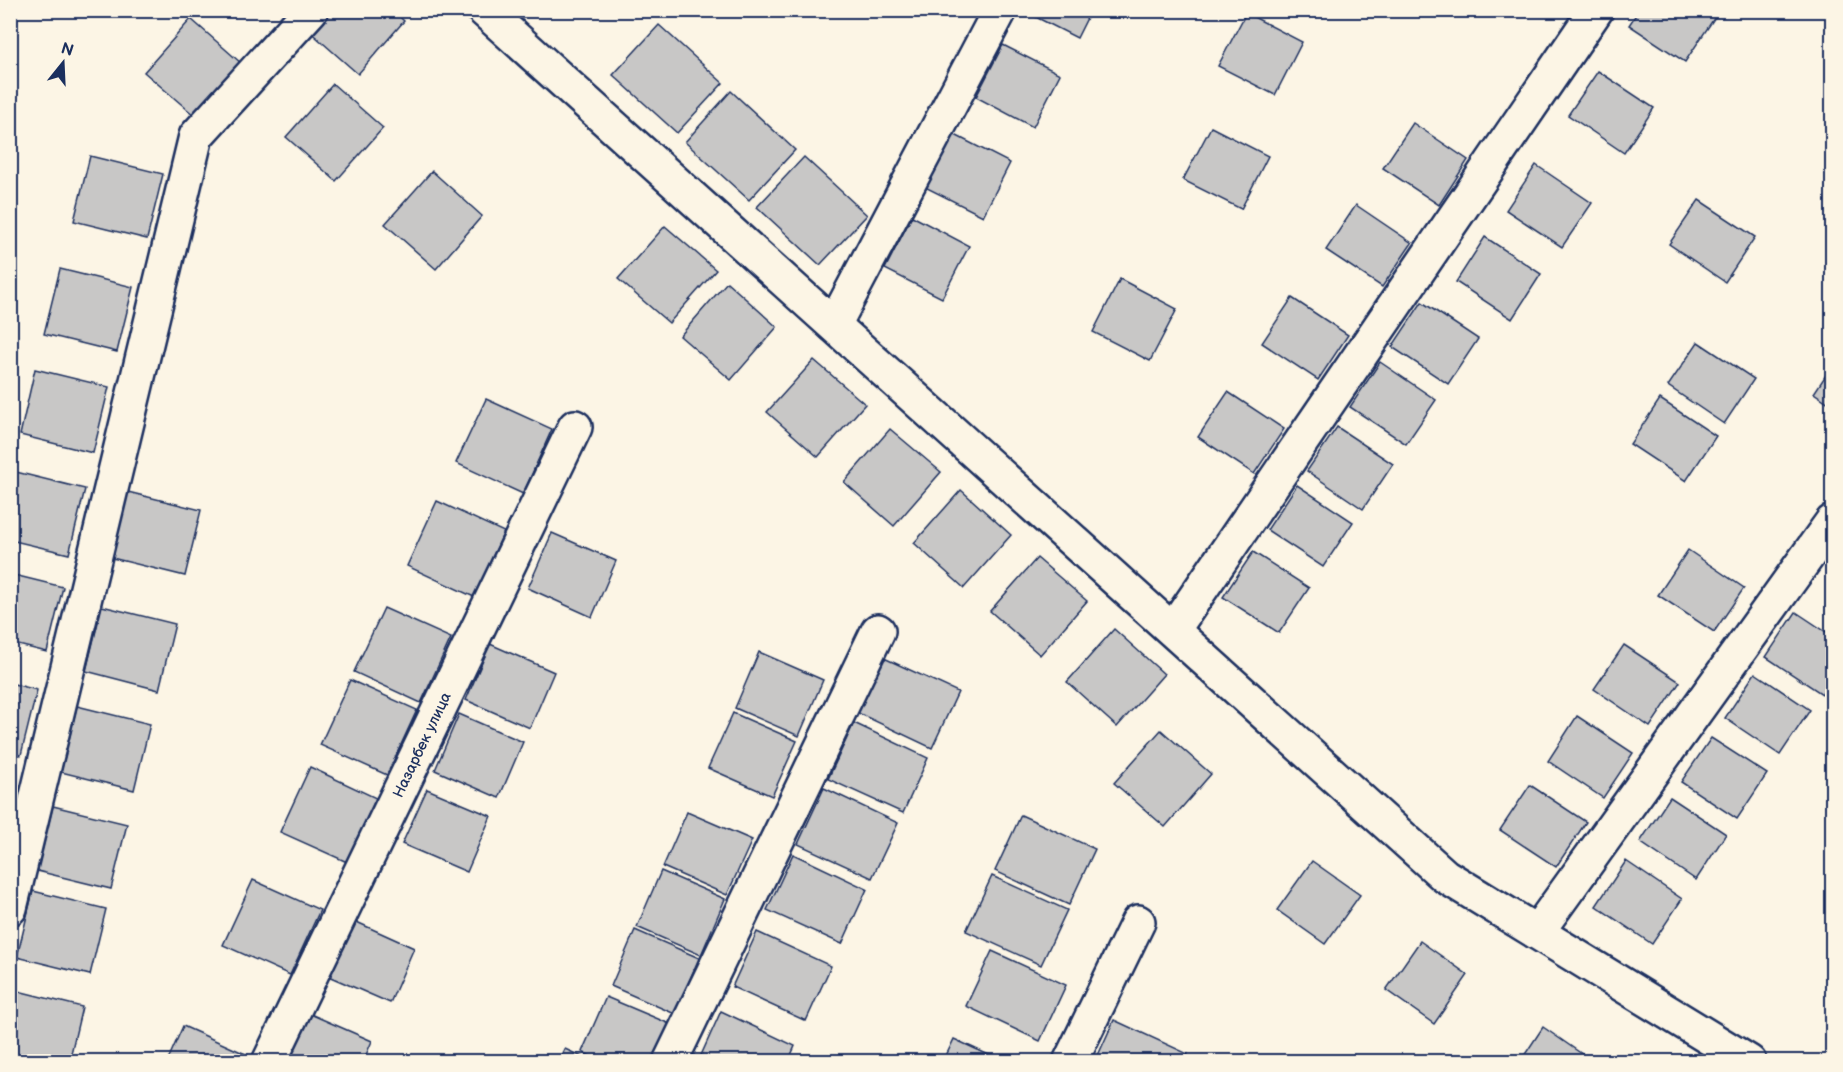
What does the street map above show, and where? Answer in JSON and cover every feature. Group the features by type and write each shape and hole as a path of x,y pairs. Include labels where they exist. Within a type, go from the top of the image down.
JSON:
{"street":[{"path":"10,908 196,136 311,10"},
{"path":"484,10 1445,876 1749,1062"},
{"path":"834,325 1000,10"},
{"path":"1173,630 1596,10"},
{"name":"Назарбек улица","path":"269,1062 575,427"},
{"path":"1537,932 1833,522"},
{"path":"670,1062 878,631"},
{"path":"1070,1062 1138,922"}],"building":[{"path":"324,10 393,10 404,21 358,74 307,29"},
{"path":"1022,10 1091,10 1077,38"},
{"path":"1639,10 1705,10 1715,17 1685,62 1629,25"},
{"path":"1246,13 1302,42 1275,95 1218,66"},
{"path":"191,19 241,63 195,116 144,72"},
{"path":"659,25 723,83 677,133 613,75"},
{"path":"1003,45 1060,74 1033,127 976,97"},
{"path":"1598,71 1654,108 1624,153 1568,115"},
{"path":"333,84 383,128 336,181 286,137"},
{"path":"731,91 795,150 749,200 685,142"},
{"path":"1413,123 1468,160 1439,205 1383,168"},
{"path":"1211,127 1268,156 1241,209 1183,180"},
{"path":"953,134 1010,163 983,216 925,187"},
{"path":"90,156 163,174 147,239 74,221"},
{"path":"804,157 867,215 820,265 757,207"},
{"path":"1536,165 1592,203 1562,247 1506,210"},
{"path":"432,171 482,216 436,269 385,224"},
{"path":"1699,200 1755,237 1725,282 1669,244"},
{"path":"1356,205 1412,243 1382,287 1326,250"},
{"path":"912,216 969,246 942,298 885,269"},
{"path":"665,226 716,270 669,323 618,279"},
{"path":"1485,237 1541,274 1512,319 1456,282"},
{"path":"60,269 133,287 117,352 44,334"},
{"path":"1120,279 1177,309 1150,361 1093,332"},
{"path":"727,282 777,327 731,380 680,336"},
{"path":"1292,298 1348,335 1318,380 1262,343"},
{"path":"1422,302 1478,339 1448,384 1392,347"},
{"path":"1698,342 1754,379 1724,424 1668,386"},
{"path":"814,360 865,404 818,457 767,412"},
{"path":"1380,362 1436,400 1406,444 1350,407"},
{"path":"1832,366 1832,405 1814,393"},
{"path":"35,369 109,387 93,453 20,435"},
{"path":"1228,392 1284,429 1254,474 1198,437"},
{"path":"486,399 552,429 523,494 456,463"},
{"path":"1660,399 1716,436 1686,481 1630,444"},
{"path":"1337,427 1393,464 1363,509 1307,471"},
{"path":"890,429 941,472 894,526 844,482"},
{"path":"12,471 85,489 69,554 10,540"},
{"path":"1297,485 1353,522 1323,567 1267,530"},
{"path":"961,490 1011,535 964,588 914,543"},
{"path":"128,492 201,510 185,576 112,558"},
{"path":"437,501 504,532 474,597 407,566"},
{"path":"552,533 616,561 592,617 528,588"},
{"path":"1688,550 1744,588 1714,632 1658,595"},
{"path":"1253,552 1309,588 1279,633 1223,597"},
{"path":"1037,558 1087,601 1040,655 990,611"},
{"path":"10,574 63,587 47,652 10,643"},
{"path":"102,606 175,624 159,690 86,671"},
{"path":"384,608 451,638 421,703 354,672"},
{"path":"1796,612 1832,636 1832,679 1822,694 1766,657"},
{"path":"1114,629 1164,674 1117,727 1067,682"},
{"path":"490,644 554,672 530,728 466,700"},
{"path":"1624,645 1680,682 1650,727 1594,689"},
{"path":"759,652 823,680 799,736 735,708"},
{"path":"884,658 958,692 932,748 858,713"},
{"path":"1755,673 1810,710 1780,755 1725,718"},
{"path":"350,680 417,710 387,775 320,745"},
{"path":"10,683 37,690 21,755 10,753"},
{"path":"77,706 150,724 134,790 61,772"},
{"path":"733,713 797,741 772,796 708,768"},
{"path":"459,714 523,742 499,798 435,770"},
{"path":"1577,716 1633,753 1603,798 1548,761"},
{"path":"854,723 928,758 903,813 828,779"},
{"path":"1161,730 1211,774 1165,827 1114,783"},
{"path":"1711,738 1767,774 1737,819 1681,782"},
{"path":"310,767 376,798 347,862 280,832"},
{"path":"10,781 15,782 10,800"},
{"path":"1530,785 1586,822 1556,867 1500,830"},
{"path":"824,788 898,823 872,878 798,844"},
{"path":"427,789 491,816 467,872 402,844"},
{"path":"1670,797 1726,834 1696,880 1640,842"},
{"path":"53,806 127,824 111,889 37,871"},
{"path":"687,812 752,840 727,895 663,867"},
{"path":"1021,815 1095,849 1069,905 995,871"},
{"path":"793,854 867,889 842,944 767,910"},
{"path":"1312,861 1360,895 1325,944 1277,910"},
{"path":"1626,861 1682,899 1652,944 1596,906"},
{"path":"661,871 725,899 701,955 637,927"},
{"path":"992,876 1067,910 1041,965 966,931"},
{"path":"253,880 320,910 290,975 223,945"},
{"path":"33,891 106,909 90,975 17,957"},
{"path":"350,919 414,948 390,1003 326,975"},
{"path":"635,930 699,958 675,1014 611,986"},
{"path":"757,932 831,966 806,1021 732,987"},
{"path":"1420,941 1468,975 1434,1024 1386,990"},
{"path":"992,951 1066,985 1040,1041 966,1006"},
{"path":"10,989 82,1007 69,1062 22,1062 10,1059"},
{"path":"606,997 670,1024 654,1062 603,1062 582,1052"},
{"path":"721,1011 795,1046 788,1062 698,1062"},
{"path":"308,1013 372,1041 363,1062 287,1062"},
{"path":"1114,1020 1188,1054 1184,1062 1095,1062"},
{"path":"183,1026 250,1056 248,1062 167,1062"},
{"path":"1543,1027 1592,1061 1520,1062"},
{"path":"954,1039 1004,1062 943,1062"},
{"path":"565,1049 593,1062 559,1062"}]}
